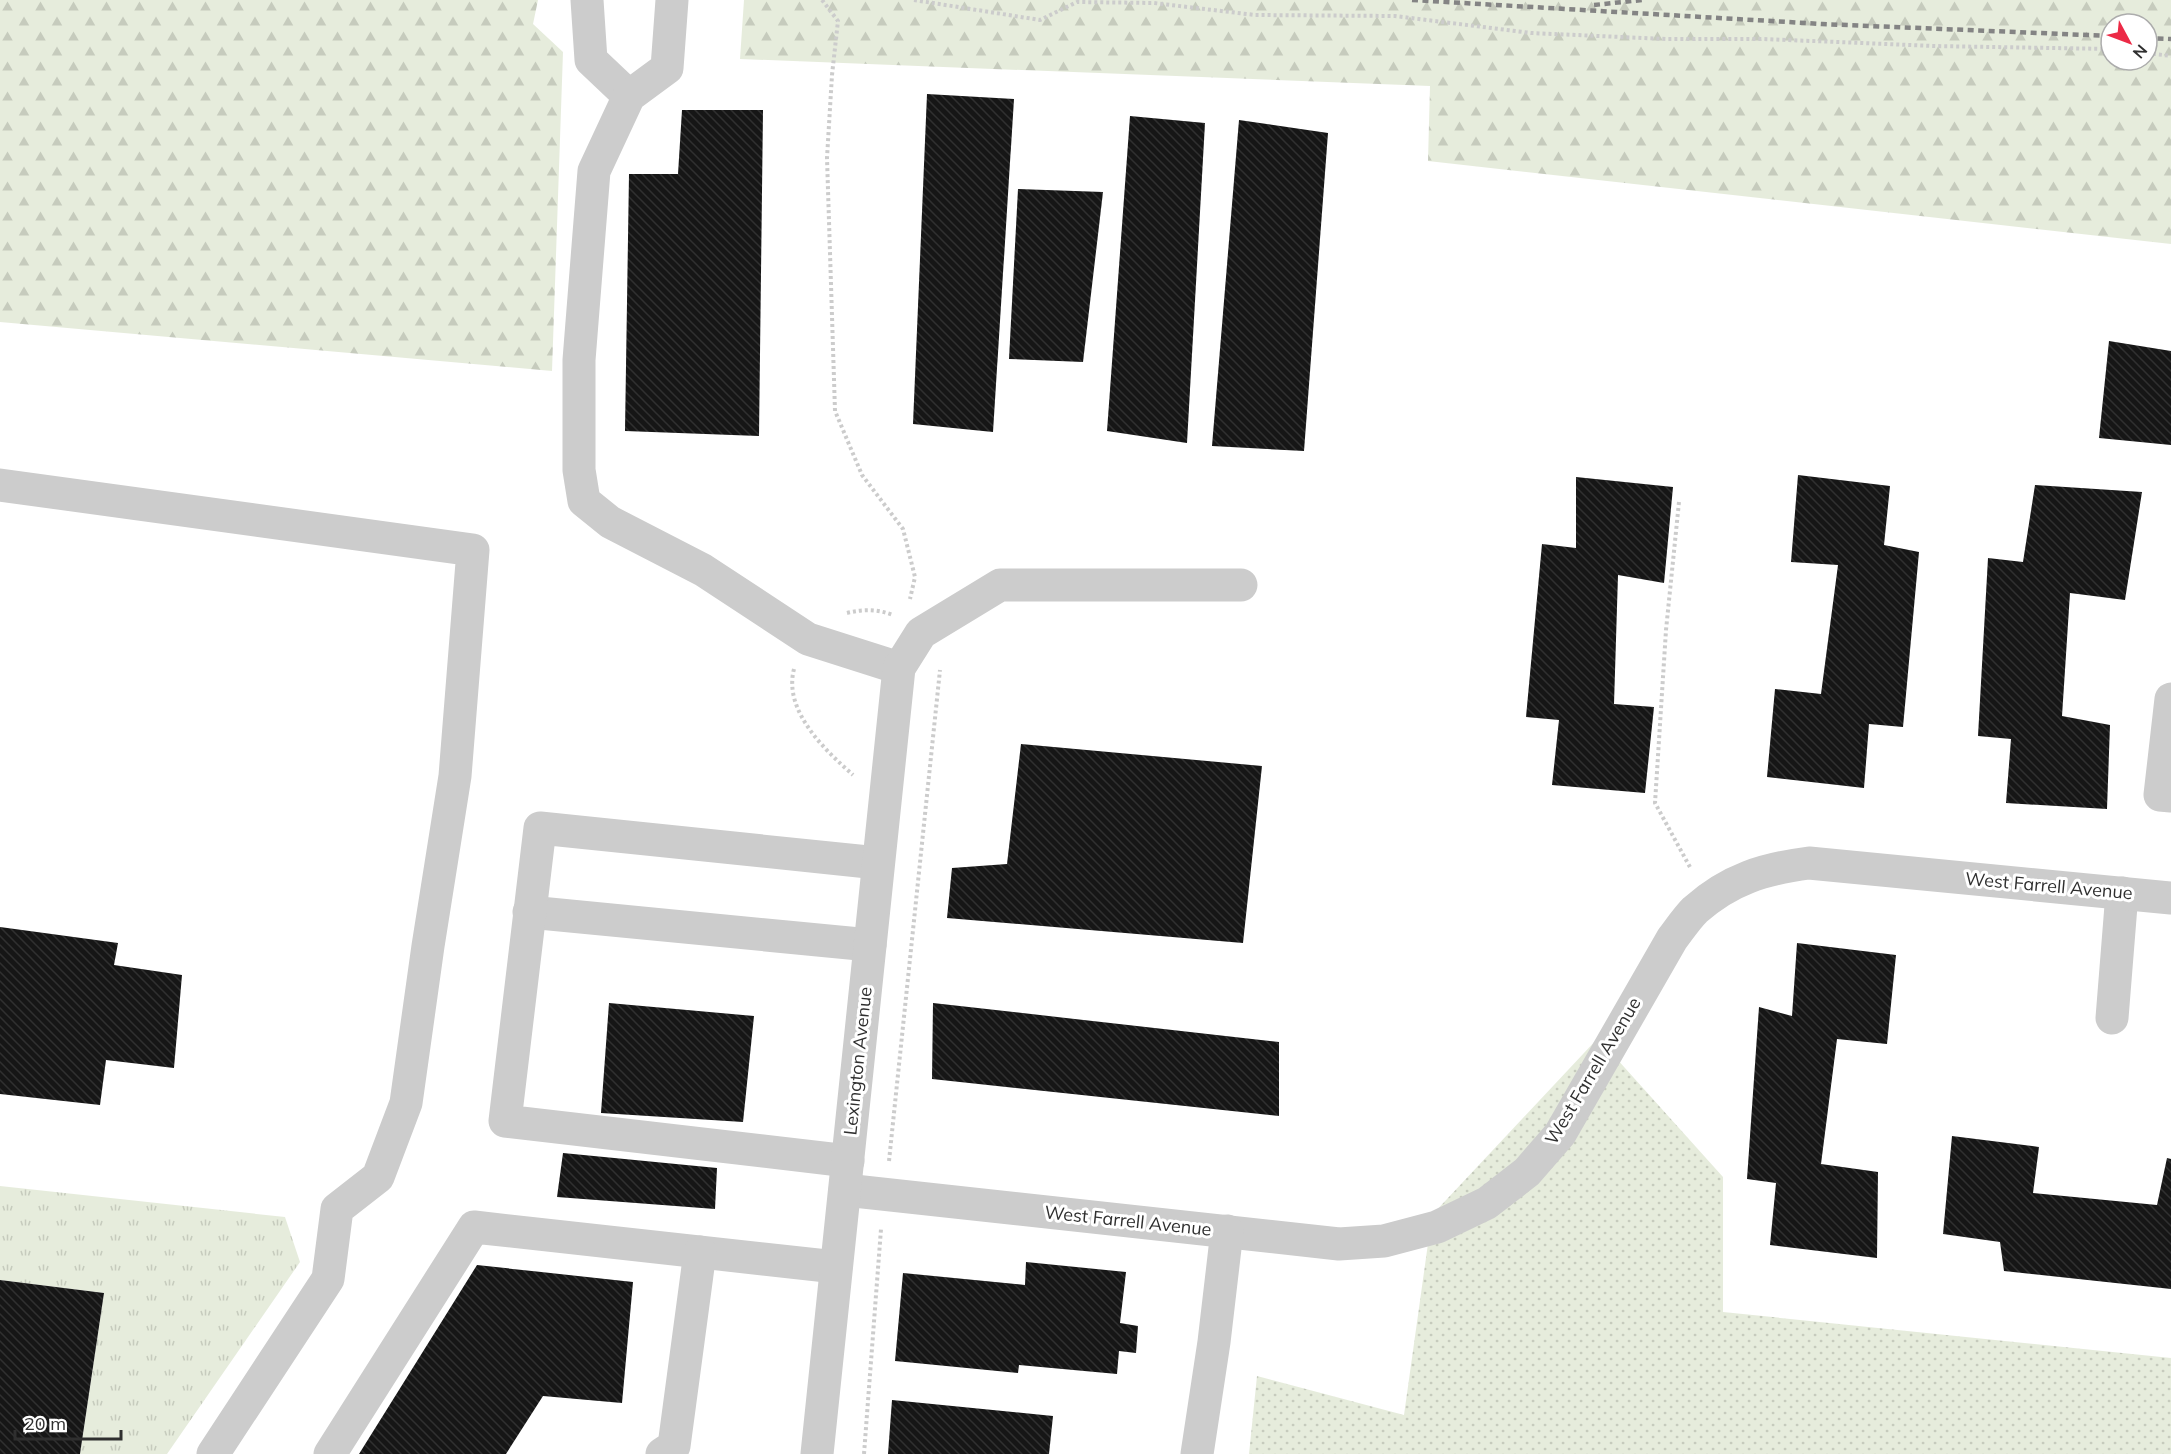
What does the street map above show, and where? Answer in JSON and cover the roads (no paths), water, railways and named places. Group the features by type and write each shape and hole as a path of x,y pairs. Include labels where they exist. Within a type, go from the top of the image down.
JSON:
{"street":[{"path":"587,0 591,60 629,96"},
{"path":"672,0 667,68 629,96 594,171 579,360 579,470 584,501 610,522 703,570 808,639 899,668 921,633 1000,585 1241,585"},
{"path":"0,485 473,550 455,776 406,1103 378,1177 337,1209 328,1279 213,1454"},
{"name":"Lexington Avenue","path":"817,1454 899,668"},
{"path":"2171,699 2160,795 2171,796"},
{"path":"870,945 529,912 540,828 878,863"},
{"name":"West Farrell Avenue","path":"529,912 505,1121 846,1175 1227,1231 1339,1244 1384,1241 1437,1227 1487,1203 1527,1172 1560,1134 1672,939 1694,911 1729,885 1775,867 1809,863 2171,898"},
{"path":"2112,1018 2122,893"},
{"path":"330,1454 474,1227 836,1267"},
{"path":"1197,1454 1214,1342 1227,1231"},
{"path":"662,1454 674,1446 700,1252"}],"railway":[{"path":"1412,0 1822,24 2099,36"},
{"path":"1594,5 1642,0"},
{"path":"2159,38 2171,39"}]}
